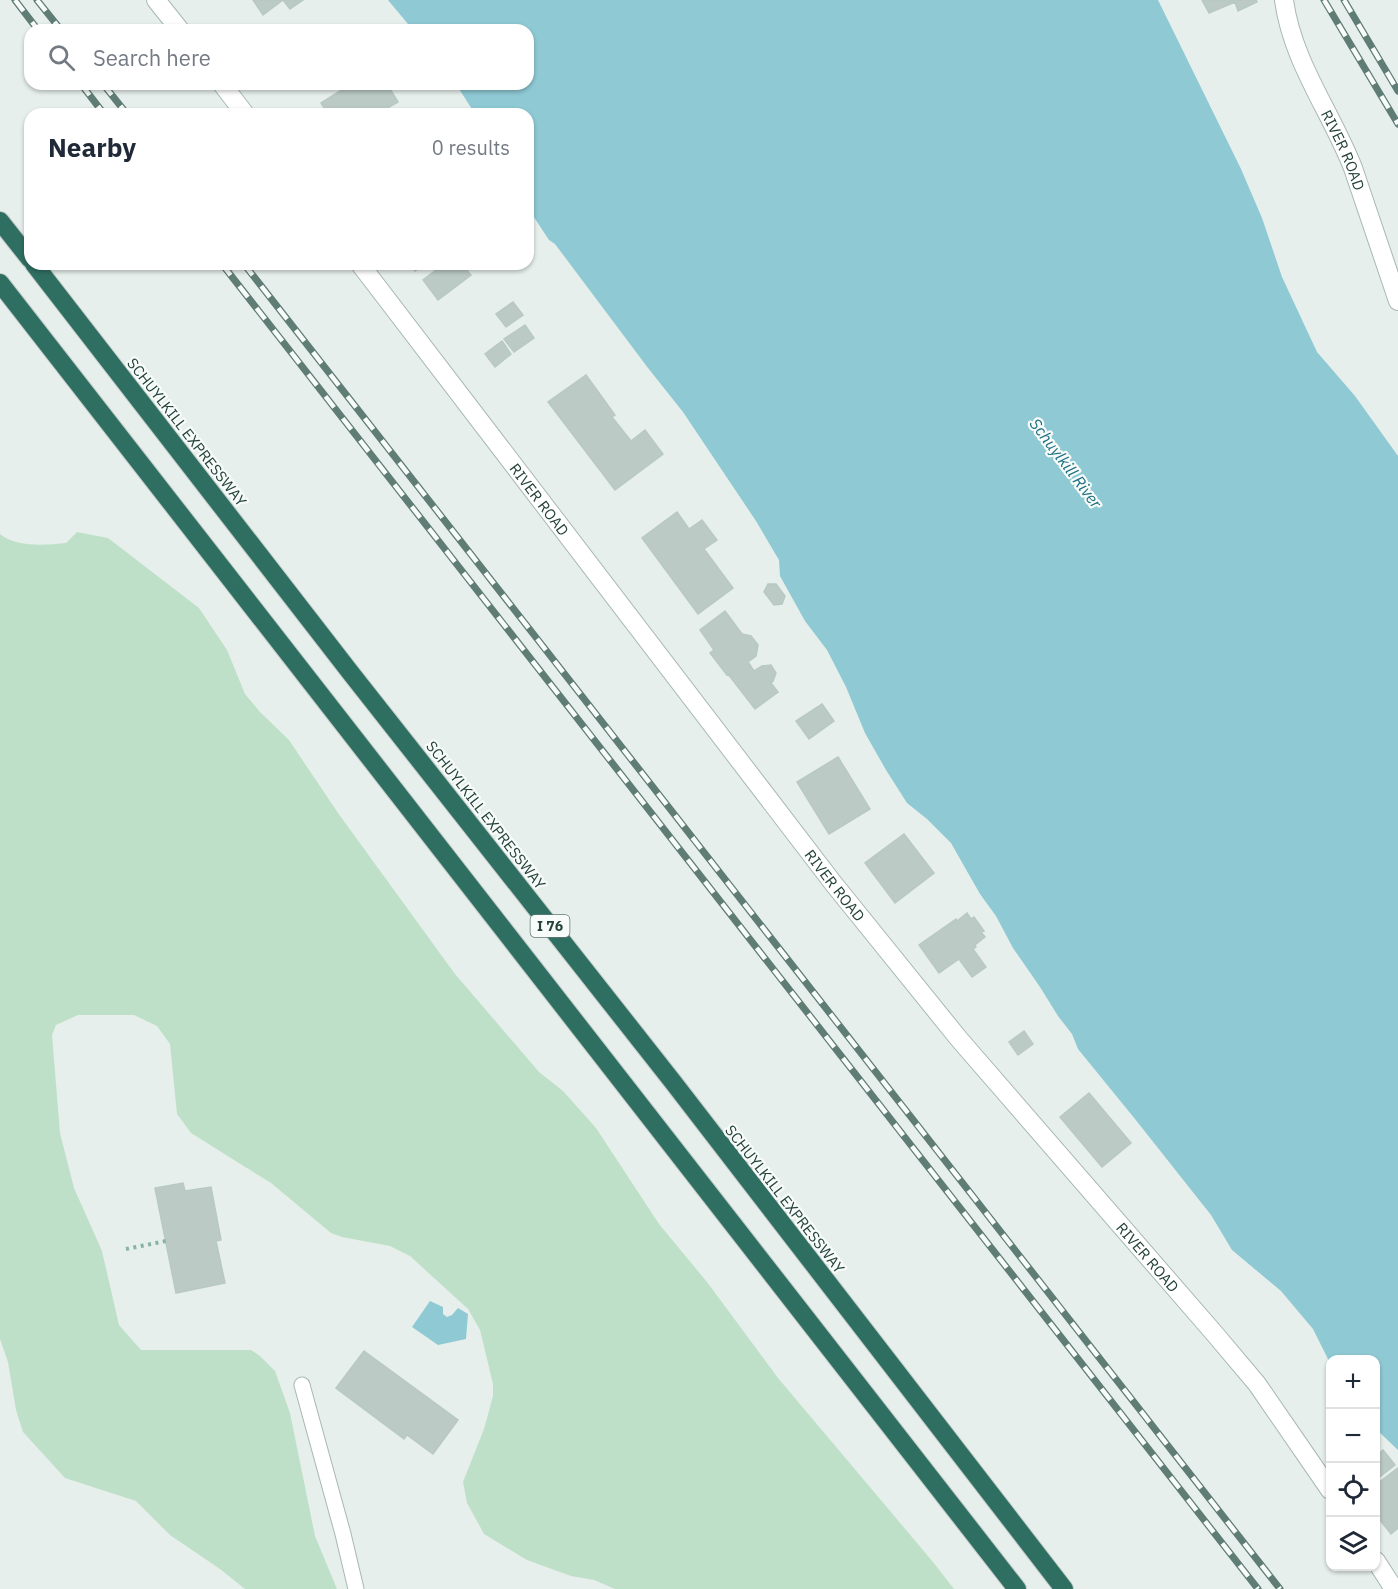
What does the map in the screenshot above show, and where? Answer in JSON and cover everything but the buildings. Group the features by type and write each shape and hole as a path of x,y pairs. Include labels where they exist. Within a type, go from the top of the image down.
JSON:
{"highway":[{"path":"0,221 24,251"},
{"name":"SCHUYLKILL EXPRESSWAY","path":"39,270 350,672 680,1092 1064,1589"},
{"name":"I 76","path":"0,283 1017,1589"}],"street":[{"path":"156,0 175,24"},
{"name":"RIVER ROAD","path":"1284,0 1295,44 1346,150 1398,301"},
{"path":"227,90 240,108"},
{"name":"RIVER ROAD","path":"365,270 833,883 959,1039 1257,1384 1326,1484"},
{"path":"1380,1567 1394,1589"}],"lane":[{"path":"302,1385 356,1589"}],"path":[{"path":"126,1249 166,1241"}],"green space":[{"path":"77,532 108,538 199,608 227,650 245,694 289,740 338,813 455,974 539,1072 563,1091 596,1128 659,1224 707,1282 778,1378 954,1589 615,1589 594,1580 571,1576 527,1560 484,1534 467,1503 463,1482 484,1429 493,1396 493,1384 480,1330 468,1309 410,1256 390,1246 331,1233 271,1183 191,1133 177,1114 170,1044 157,1026 134,1015 78,1015 56,1025 52,1035 60,1133 74,1188 102,1251 119,1325 141,1350 251,1350 275,1371 290,1413 315,1536 337,1589 245,1589 170,1535 136,1501 65,1478 23,1432 16,1410 8,1362 0,1339 0,534 15,542 41,545 66,543"}],"water":[{"name":"Schuylkill River","path":"388,0 1158,0 1241,169 1262,218 1282,277 1317,352 1355,396 1398,456 1398,1450 1380,1433 1380,1355 1326,1355 1313,1329 1281,1291 1232,1250 1211,1215 1078,1049 1072,1034 1013,948 951,843 907,803 886,770 865,733 846,687 827,650 805,621 780,576 779,560 756,521 683,412 555,244 549,240 534,217 534,108 471,108 460,90 534,90 534,24 408,24"},
{"path":"430,1301 443,1307 443,1314 447,1317 458,1308 468,1314 466,1339 438,1345 412,1327"}],"railway":[{"path":"15,0 33,24"},
{"path":"37,0 56,24"},
{"path":"1324,0 1398,124"},
{"path":"1344,0 1398,91"},
{"path":"86,90 99,108"},
{"path":"108,90 122,108"},
{"path":"227,270 1258,1589"},
{"path":"249,270 1280,1589"}]}
